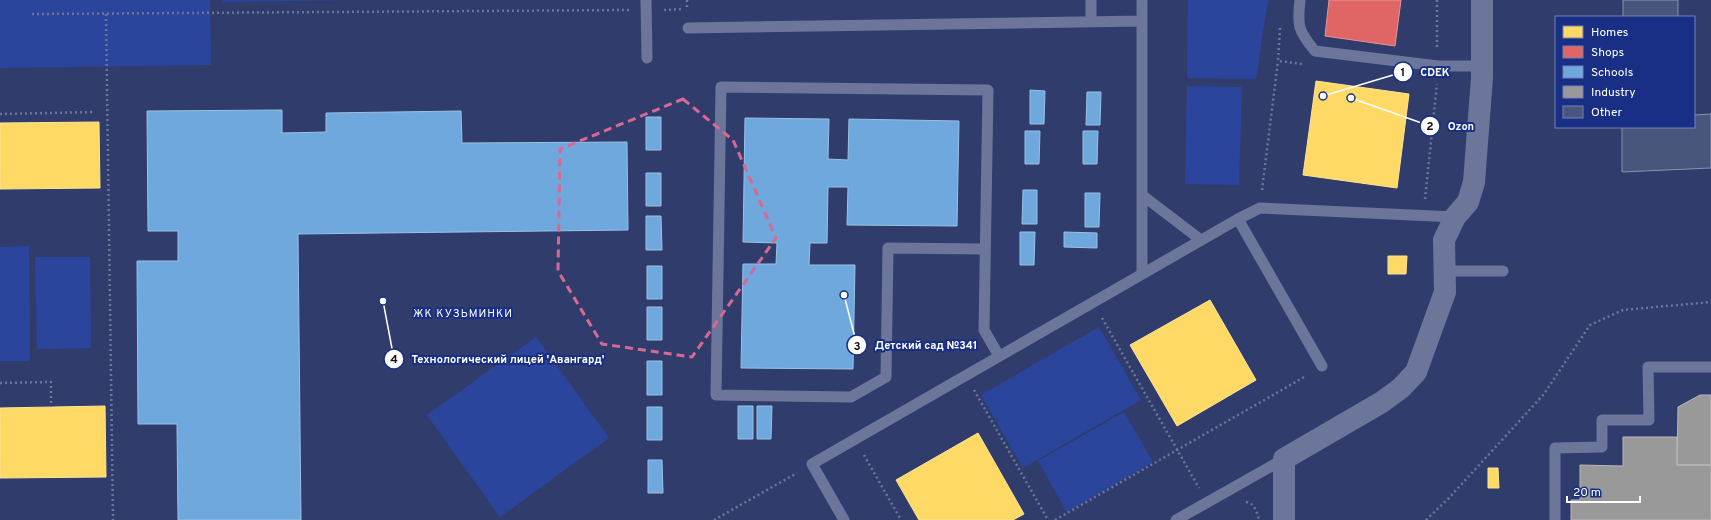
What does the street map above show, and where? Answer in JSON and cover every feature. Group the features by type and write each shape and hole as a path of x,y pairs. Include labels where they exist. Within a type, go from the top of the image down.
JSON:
{"street":[{"path":"1284,520 1284,459 1382,402 1402,388 1416,372 1444,292 1444,240 1455,217 1468,202 1474,182 1482,66 1482,0"}],"lane":[{"path":"1091,0 1091,22"},
{"path":"1142,0 1142,274"},
{"path":"1300,0 1298,22 1305,40 1315,51 1438,66 1482,66"},
{"path":"646,5 647,58"},
{"path":"688,28 1142,22"},
{"path":"985,249 888,248 886,377 851,397 716,395 721,86 988,90 984,330 999,356"},
{"path":"1142,195 1201,240"},
{"path":"844,520 812,464 1201,240 1260,208 1455,217"},
{"path":"1238,219 1322,366"},
{"path":"1445,271 1503,271"},
{"path":"1555,520 1555,448 1602,448 1602,420 1648,420 1648,367 1711,367"},
{"path":"1176,520 1284,459"}],"path":[{"path":"1424,215 1438,66 1437,0"},
{"path":"32,14 646,5 695,9"},
{"path":"106,14 113,520"},
{"path":"1260,208 1278,61"},
{"path":"0,114 93,112"},
{"path":"1093,302 1192,476"},
{"path":"1426,520 1449,498 1544,394 1590,325 1623,310 1711,302"},
{"path":"1055,520 1322,366"},
{"path":"965,376 1048,520"},
{"path":"0,383 51,382 51,407"},
{"path":"854,440 901,520"},
{"path":"714,520 812,464"}],"highlighted area":[{"path":"683,99 733,140 776,238 692,357 602,344 558,271 560,149"}],"shaded area":[{"path":"0,0 210,0 211,65 0,68"},
{"path":"223,0 355,0 223,2"},
{"path":"1188,0 1268,0 1256,79 1187,78"},
{"path":"1187,86 1242,87 1239,185 1185,184"},
{"path":"29,246 30,361 0,361 0,247"},
{"path":"35,257 90,257 91,348 37,349"},
{"path":"1099,327 1141,400 1023,468 981,395"},
{"path":"536,337 609,438 500,517 427,415"},
{"path":"1124,412 1153,462 1067,512 1038,461"}],"building: Homes":[{"path":"1316,81 1409,94 1397,188 1303,175"},
{"path":"99,122 100,188 0,189 0,123"},
{"path":"1388,256 1407,256 1406,274 1388,274"},
{"path":"1210,300 1256,380 1177,426 1130,345"},
{"path":"105,406 106,477 0,478 0,408"},
{"path":"978,433 1024,514 1013,520 919,520 896,480"},
{"path":"1488,468 1498,468 1499,488 1488,488"}],"building: Shops":[{"path":"1329,0 1401,0 1395,46 1325,36"}],"building: Schools":[{"path":"1030,90 1045,91 1044,124 1030,124"},
{"path":"1087,92 1101,92 1100,125 1086,125"},
{"path":"282,110 282,133 326,132 326,113 461,111 462,143 627,142 628,230 298,234 301,520 178,520 177,424 138,424 137,261 178,261 178,231 148,231 147,111"},
{"path":"646,117 661,117 661,150 646,150"},
{"path":"745,118 829,119 828,159 848,160 849,119 959,121 957,226 847,225 848,187 828,187 827,243 810,243 809,265 855,265 853,369 741,368 743,264 776,264 777,243 743,242"},
{"path":"1025,131 1040,131 1039,164 1025,164"},
{"path":"1083,131 1098,131 1097,164 1083,164"},
{"path":"646,173 661,173 661,206 646,206"},
{"path":"1023,190 1037,190 1037,224 1022,224"},
{"path":"1085,193 1100,193 1099,227 1085,227"},
{"path":"646,216 661,216 662,250 646,250"},
{"path":"1020,232 1035,232 1034,265 1020,265"},
{"path":"1064,232 1097,233 1097,248 1064,247"},
{"path":"647,266 662,266 662,299 647,299"},
{"path":"647,307 662,307 662,340 647,340"},
{"path":"647,361 662,361 662,395 647,395"},
{"path":"738,406 753,406 753,439 738,439"},
{"path":"757,406 772,406 771,439 757,439"},
{"path":"647,407 662,407 662,440 647,440"},
{"path":"648,460 662,460 663,493 648,493"}],"building: Industry":[{"path":"1700,395 1711,395 1711,465 1677,465 1678,407"},
{"path":"1623,437 1677,437 1677,465 1711,465 1711,520 1571,520 1571,500 1580,500 1580,465 1623,466"}],"building: Other":[{"path":"1623,0 1678,0 1678,16 1623,16"},
{"path":"1711,114 1711,168 1622,172 1622,128 1695,128 1695,115"}],"place":[{"name":"CDEK","path":"1323,96"},
{"name":"Ozon","path":"1351,98"},
{"name":"Детский сад №341","path":"844,295"},
{"name":"Технологический лицей 'Авангард'","path":"383,301"}],"district":[{"name":"ЖК КУЗЬМИНКИ","path":"463,314"}]}
